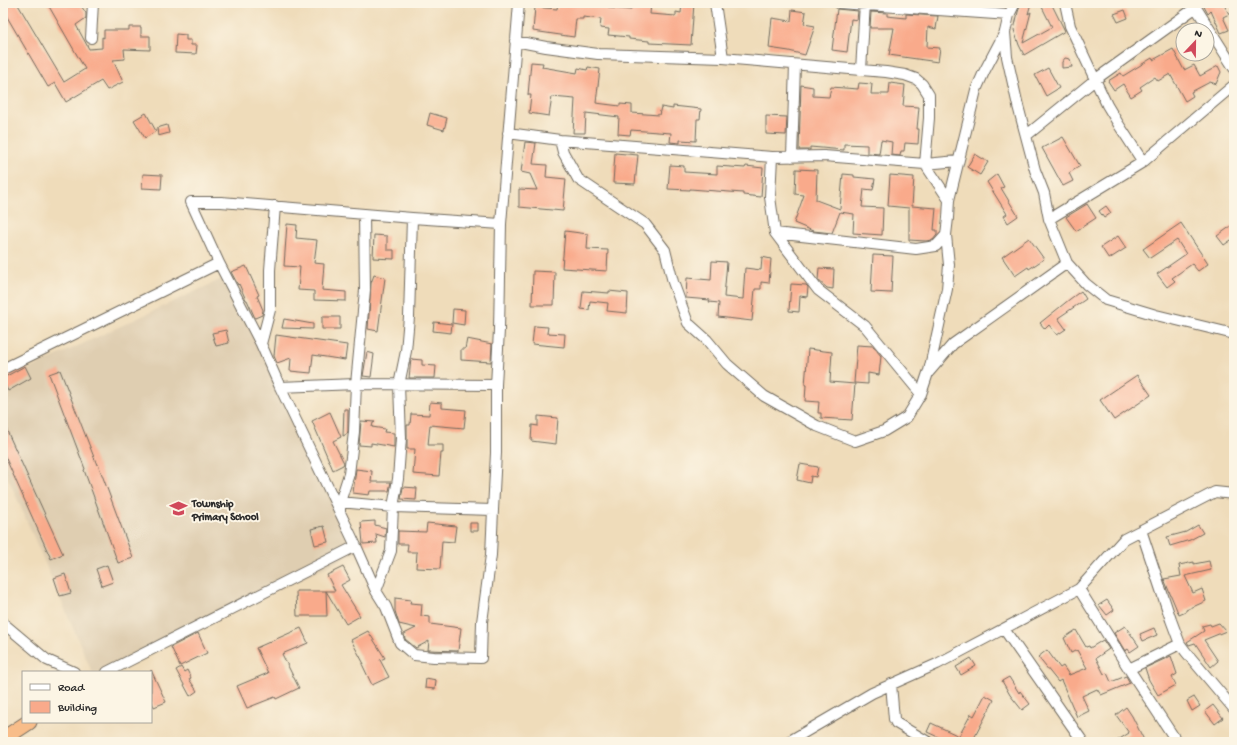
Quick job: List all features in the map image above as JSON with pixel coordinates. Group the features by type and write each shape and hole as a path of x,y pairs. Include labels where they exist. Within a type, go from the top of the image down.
{"highway":[{"path":"3,739 27,723"}],"street":[{"path":"91,38 93,3"},
{"path":"501,224 222,202 191,202 219,263 261,344 376,591 386,607 400,643 414,655 481,658 482,622 491,555 496,452 496,385 499,330 501,224 519,3"},
{"path":"715,3 723,58"},
{"path":"839,3 1009,15"},
{"path":"560,140 563,152 578,179 645,224 665,250 673,282 688,323 707,340 727,364 764,396 817,426 855,441 884,431 907,417 921,394 928,373 947,289 949,266 946,235 949,200 958,161 976,90 1005,32 1009,15 1015,3"},
{"path":"1065,3 1070,26 1107,105 1118,125 1143,162"},
{"path":"861,70 865,4"},
{"path":"1027,136 1096,79 1194,5 1234,68"},
{"path":"1005,32 1007,57 1035,170 1044,193 1049,219 1067,263 1086,284 1106,300 1156,315 1234,334"},
{"path":"515,41 598,54 723,58 795,65 827,66 886,72 905,75 916,79 922,84 929,95 925,164 949,200"},
{"path":"792,157 795,65"},
{"path":"1049,219 1143,162 1234,85"},
{"path":"508,133 560,140 772,156 824,156 925,164 958,161"},
{"path":"772,156 770,197 775,233 818,290 865,326 921,394"},
{"path":"261,344 270,310 270,270 275,206"},
{"path":"340,513 340,502 349,474 354,432 356,384 365,290 364,214"},
{"path":"376,591 391,552 393,507 398,480 401,438 398,385 406,351 409,317 412,218"},
{"path":"775,233 916,249 936,246 946,235"},
{"path":"3,369 219,263"},
{"path":"928,373 953,344 1067,263"},
{"path":"280,387 356,384 496,385"},
{"path":"788,742 872,693 937,664 1079,588 1124,539 1215,492 1234,494"},
{"path":"340,502 393,507 493,510"},
{"path":"1142,530 1180,644 1234,709"},
{"path":"109,671 356,546"},
{"path":"1079,588 1177,742"},
{"path":"3,623 47,660 72,671"},
{"path":"1004,629 1082,742"},
{"path":"1129,668 1180,644"},
{"path":"892,684 894,719 899,726 928,742"}],"shaded area":[{"name":"Township Primary School","path":"226,277 357,552 110,671 92,671 3,466 3,381"}],"building":[{"path":"3,3 17,3 64,82 85,69 47,3 79,3 86,13 86,18 76,25 89,49 102,48 102,37 104,38 104,30 129,30 129,27 141,27 141,36 150,36 150,50 124,49 125,59 113,60 123,82 107,90 101,81 66,102 55,83 48,87 3,10"},
{"path":"558,3 609,3 609,8 631,10 632,3 651,3 650,14 676,16 676,12 681,13 682,3 694,3 691,45 649,43 649,41 629,39 629,37 608,35 609,29 600,28 601,19 583,17 583,19 576,19 574,37 533,31 535,7 557,9"},
{"path":"991,3 1008,3 1005,8 991,7"},
{"path":"1021,3 1031,3 1028,14 1031,12 1023,43 1052,27 1042,7 1049,3 1051,3 1065,31 1024,55 1014,30"},
{"path":"1202,3 1223,3 1229,14 1223,17 1229,30 1221,33 1211,11 1208,14"},
{"path":"837,9 858,11 857,20 851,19 847,52 832,50"},
{"path":"792,10 806,12 804,24 815,26 805,55 769,48 772,18 791,21"},
{"path":"1125,10 1128,18 1118,22 1114,14"},
{"path":"871,12 887,13 887,16 906,18 906,14 938,16 936,29 928,27 927,47 940,48 938,62 889,55 894,28 870,28"},
{"path":"176,34 186,35 186,40 191,40 191,45 197,45 196,54 175,53"},
{"path":"1173,49 1175,53 1175,62 1180,62 1184,70 1194,65 1200,76 1218,66 1221,72 1216,84 1210,82 1191,92 1193,96 1185,101 1170,74 1158,81 1155,77 1140,87 1142,90 1131,97 1123,84 1114,90 1108,81 1121,73 1123,76 1152,58 1153,60"},
{"path":"1065,58 1070,59 1072,67 1062,68 1062,62"},
{"path":"531,62 543,63 542,67 577,73 578,68 587,70 588,67 600,69 596,103 620,106 620,104 632,105 632,113 659,115 661,107 673,109 673,106 701,109 700,119 697,119 696,141 680,140 680,143 670,142 671,133 631,130 630,135 618,134 619,117 586,113 585,133 573,133 575,99 552,97 549,116 529,113 531,95 528,95"},
{"path":"1048,68 1059,88 1046,96 1035,75"},
{"path":"859,83 872,84 871,94 889,94 890,83 905,85 903,106 919,107 917,129 919,129 918,144 905,143 904,151 901,151 900,156 891,155 892,142 881,140 879,154 867,153 867,145 844,144 844,150 810,147 810,150 799,150 801,85 813,87 813,96 829,97 831,87 858,89"},
{"path":"146,113 156,131 145,138 134,120"},
{"path":"430,113 447,118 444,130 427,125"},
{"path":"766,116 787,117 786,135 766,134"},
{"path":"167,125 169,133 158,136 157,128"},
{"path":"1063,137 1080,166 1069,173 1073,181 1063,186 1042,148"},
{"path":"525,142 536,143 533,164 547,165 546,177 566,179 563,211 519,207 519,189 537,190 530,174 521,172"},
{"path":"615,153 638,155 635,184 613,183"},
{"path":"975,154 988,162 980,175 967,167"},
{"path":"670,165 684,166 684,172 717,174 717,166 745,168 746,166 763,168 761,197 743,195 743,193 668,189"},
{"path":"796,169 817,170 816,200 840,209 843,174 854,175 854,177 875,179 873,190 864,189 862,207 883,208 882,235 853,233 854,214 840,212 832,233 813,231 794,223 804,195 795,194"},
{"path":"143,174 162,175 161,189 142,188"},
{"path":"997,174 1004,187 1001,188 1018,216 1008,223 1004,216 1007,214 987,182"},
{"path":"890,175 914,177 912,206 936,208 934,230 937,230 937,235 933,240 909,240 909,208 888,206"},
{"path":"1087,204 1096,218 1076,231 1066,217"},
{"path":"1106,206 1111,213 1104,218 1099,211"},
{"path":"1181,223 1208,264 1198,271 1192,264 1172,278 1175,281 1167,287 1157,274 1186,254 1177,240 1150,258 1143,249"},
{"path":"287,224 297,225 296,238 317,240 314,263 324,264 322,290 346,292 346,301 314,300 314,291 298,290 300,267 284,266"},
{"path":"1234,224 1234,238 1224,245 1217,236"},
{"path":"565,231 588,234 587,249 608,250 607,271 562,268"},
{"path":"374,235 387,236 387,250 394,250 394,259 373,258"},
{"path":"1118,236 1126,248 1109,259 1101,247"},
{"path":"1029,238 1044,259 1015,276 1002,257"},
{"path":"873,255 893,256 891,293 871,292"},
{"path":"762,257 771,259 769,283 761,282 761,289 755,289 752,321 718,317 719,303 709,302 710,300 686,298 687,278 711,280 712,261 727,262 724,297 743,299 745,268 761,270"},
{"path":"246,266 259,295 257,296 263,310 262,315 255,318 239,284 238,285 231,272"},
{"path":"819,268 834,269 833,289 827,288 818,280"},
{"path":"533,271 555,272 554,305 532,305"},
{"path":"374,275 385,278 378,331 368,329 371,283"},
{"path":"791,284 806,285 808,287 807,297 800,296 799,312 789,311"},
{"path":"583,291 628,293 627,313 607,311 608,303 590,301 589,310 581,309"},
{"path":"1081,291 1086,299 1058,318 1066,329 1057,335 1049,325 1045,329 1040,323"},
{"path":"453,309 465,310 464,325 452,323"},
{"path":"322,317 340,317 340,329 322,329"},
{"path":"284,319 313,324 313,329 282,328"},
{"path":"434,322 452,324 451,333 433,331"},
{"path":"534,326 548,327 547,333 565,334 564,347 532,344"},
{"path":"226,330 229,343 216,346 212,333"},
{"path":"276,335 347,345 345,360 313,355 311,373 290,371 291,358 277,363 274,356"},
{"path":"467,339 492,344 491,362 461,360 461,349 465,349"},
{"path":"857,345 873,346 881,356 879,375 868,373 868,384 854,383"},
{"path":"808,349 832,352 830,382 855,384 852,420 821,418 821,413 818,413 819,402 805,401"},
{"path":"367,352 374,354 371,377 363,376"},
{"path":"411,359 422,360 422,365 436,366 435,378 409,378"},
{"path":"25,366 31,378 8,391 3,378"},
{"path":"60,370 97,465 98,464 133,558 118,563 84,470 85,469 49,374"},
{"path":"1137,375 1151,395 1114,420 1100,400"},
{"path":"430,402 442,403 442,408 466,410 464,428 430,425 428,445 443,445 439,476 413,474 415,449 407,449 407,425 410,425 411,414 429,415"},
{"path":"344,409 348,409 348,431 347,434 343,436"},
{"path":"330,412 341,437 333,441 344,463 333,470 312,421"},
{"path":"538,416 558,418 556,444 531,441 532,425 538,426"},
{"path":"361,421 375,422 373,423 372,427 385,429 384,432 394,433 394,447 371,443 371,446 359,445"},
{"path":"3,422 63,554 51,559 3,452"},
{"path":"800,464 818,467 816,477 811,476 810,483 797,480"},
{"path":"356,469 372,471 371,482 391,482 389,491 370,491 369,495 353,493"},
{"path":"403,487 417,488 416,500 401,499"},
{"path":"375,521 375,525 386,528 385,537 376,534 377,543 363,544 361,522"},
{"path":"427,523 456,526 454,542 442,541 440,569 416,568 417,552 407,552 408,544 398,544 398,531 426,532"},
{"path":"470,523 478,523 478,531 470,531"},
{"path":"1198,525 1203,533 1190,540 1170,546 1167,537 1186,532"},
{"path":"324,526 328,542 315,545 311,529"},
{"path":"1209,561 1211,570 1185,576 1193,593 1202,589 1206,601 1186,610 1186,612 1179,615 1164,579 1181,576 1179,565"},
{"path":"107,565 113,582 102,586 96,569"},
{"path":"343,567 350,580 341,585 360,616 346,624 326,591 335,591 327,575"},
{"path":"65,574 71,593 60,596 54,578"},
{"path":"296,591 326,591 327,616 297,616"},
{"path":"395,598 411,600 410,603 422,604 421,616 430,617 430,624 461,628 458,651 428,650 429,641 416,648 405,639 404,634 416,628 399,624 395,611"},
{"path":"1107,600 1114,610 1107,615 1099,605"},
{"path":"1219,623 1226,631 1204,640 1218,661 1211,667 1195,643 1189,645 1187,642 1204,631 1202,626 1210,624 1211,626"},
{"path":"1125,626 1139,646 1130,652 1128,649 1125,651 1114,633"},
{"path":"301,628 308,643 282,654 299,688 276,699 275,697 247,708 237,686 268,673 256,648"},
{"path":"1154,628 1157,635 1143,641 1140,634"},
{"path":"1076,630 1086,647 1089,646 1090,648 1103,640 1109,649 1096,658 1104,674 1107,673 1111,682 1126,676 1130,683 1101,695 1097,689 1082,696 1089,711 1077,717 1061,680 1058,682 1038,657 1047,650 1060,668 1063,666 1069,675 1087,668 1077,650 1071,653 1064,638"},
{"path":"368,631 385,658 380,660 389,677 372,685 362,664 364,664 351,640"},
{"path":"198,633 207,653 180,666 171,647"},
{"path":"1171,656 1177,674 1172,677 1176,685 1158,695 1149,680 1145,668"},
{"path":"971,658 976,666 961,675 956,667"},
{"path":"181,667 184,672 187,670 191,678 189,679 197,691 190,696 176,670"},
{"path":"152,672 166,702 154,707 152,702"},
{"path":"1009,677 1019,693 1020,691 1030,704 1022,710 1010,695 1002,681"},
{"path":"426,678 436,680 435,689 425,688"},
{"path":"985,695 994,700 972,742 949,742 927,732 931,723 959,736 971,714 974,716"},
{"path":"1194,697 1200,706 1192,711 1187,701"},
{"path":"1213,705 1223,718 1215,724 1205,711"},
{"path":"1126,707 1145,742 1115,742 1129,733 1116,715"}],"place":[{"name":"Township Primary School","path":"179,509"}]}
